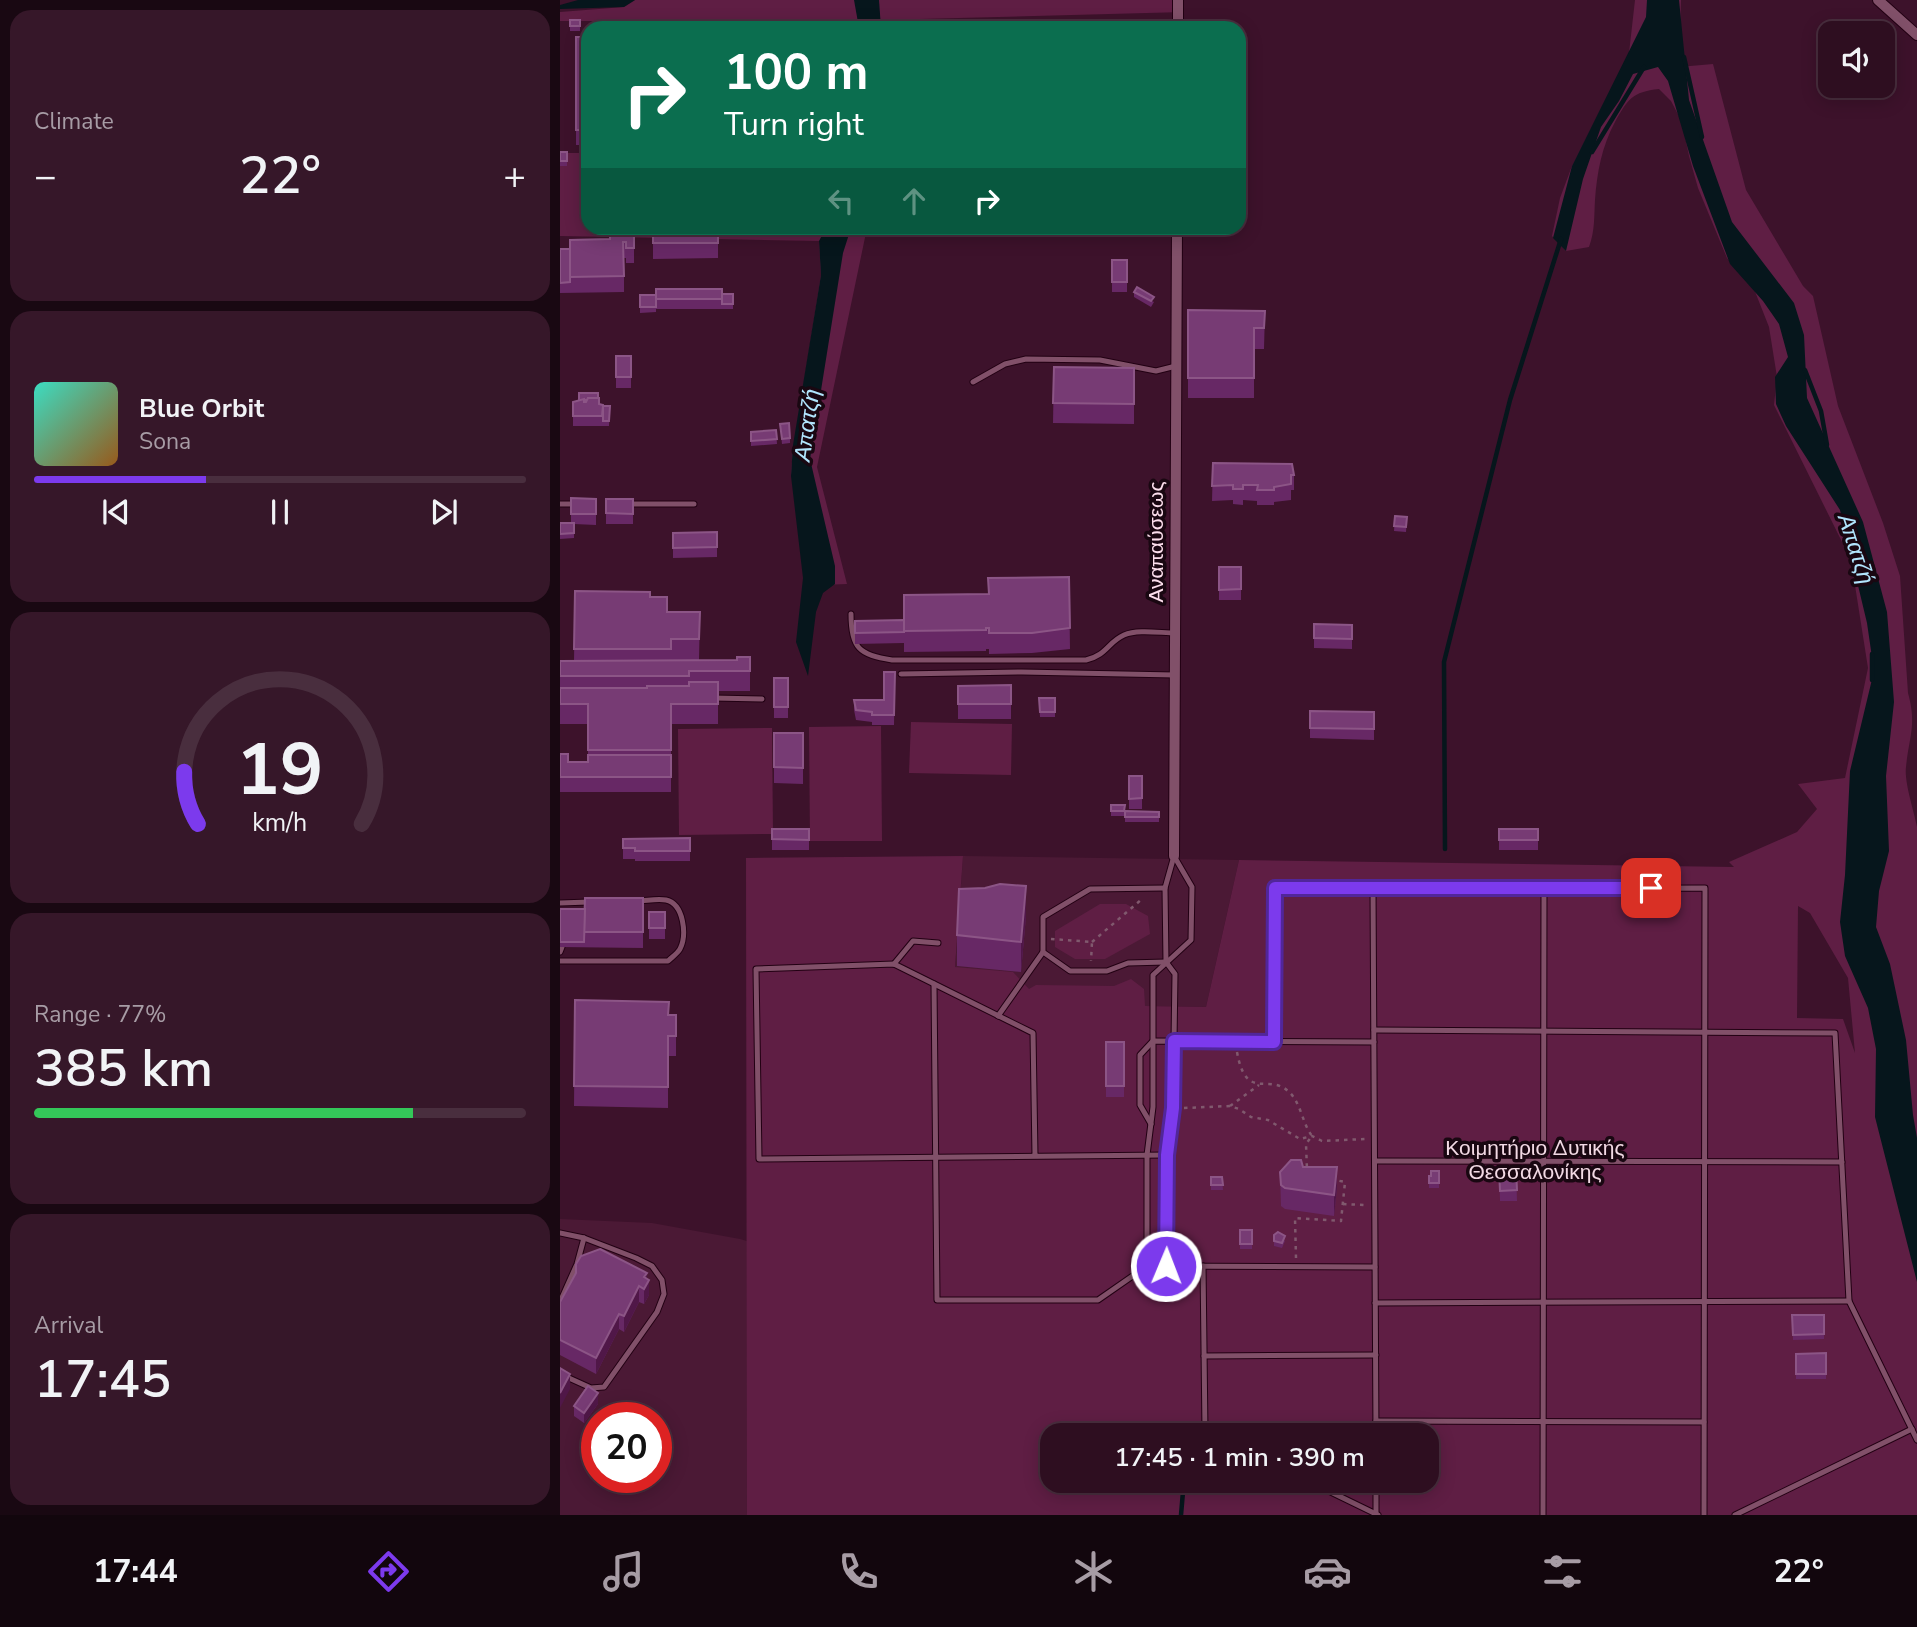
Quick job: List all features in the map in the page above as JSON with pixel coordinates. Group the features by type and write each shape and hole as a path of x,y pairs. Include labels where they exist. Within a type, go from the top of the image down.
{"street":[{"path":"1178,0 1178,21"},
{"path":"1878,0 1917,35"},
{"name":"Αναπαύσεως","path":"1174,856 1177,235"}],"lane":[{"path":"973,382 1005,365 1026,359 1100,360 1156,371 1176,366"},
{"path":"560,504 587,504"},
{"path":"613,504 694,504"},
{"path":"851,614 855,647 865,653 892,660 1086,660 1105,652 1121,636 1131,633 1176,633"},
{"path":"901,674 1022,672 1175,675"},
{"path":"709,698 762,699"},
{"path":"1166,1266 1167,1155 1173,1108 1175,974 1166,962 1165,888 1174,856"},
{"path":"1147,1266 1147,1155 1151,1124 1153,975 1191,940 1192,887 1174,856"},
{"path":"998,1016 1043,952 1044,917 1090,889 1165,888"},
{"path":"1274,1042 1275,888 1704,888 1704,1515"},
{"path":"1373,888 1376,1421 1704,1422"},
{"path":"1543,1515 1544,888"},
{"path":"560,961 668,961 679,952 683,932 677,908 667,900 627,901"},
{"path":"560,903 600,902"},
{"path":"894,964 913,941 938,943"},
{"path":"1043,952 1070,971 1107,971 1128,963 1166,962"},
{"path":"1035,1156 1033,1033 894,964 756,969 759,1159 1167,1155"},
{"path":"934,984 937,1300 1098,1300 1147,1266 1375,1267"},
{"path":"1374,1030 1835,1033 1849,1301 1917,1440"},
{"path":"1151,1124 1140,1105 1140,1055 1153,1041 1374,1042"},
{"path":"1375,1161 1842,1162"},
{"path":"560,1233 584,1238 652,1266 662,1280 664,1294 657,1312 604,1387 591,1388 560,1374"},
{"path":"560,1302 577,1264 584,1238"},
{"path":"1203,1266 1205,1423"},
{"path":"1375,1303 1849,1301"},
{"path":"1204,1356 1376,1355"},
{"path":"1735,1515 1912,1429"},
{"path":"1333,1493 1377,1515 1376,1493"}],"path":[{"path":"1090,971 1093,942 1154,888"},
{"path":"1043,939 1093,942"},
{"path":"1235,1042 1243,1075 1259,1085 1287,1089 1294,1097 1312,1136 1322,1141 1375,1136"},
{"path":"1230,1106 1259,1085"},
{"path":"1173,1108 1230,1106 1251,1117 1268,1119 1300,1139 1312,1136"},
{"path":"1307,1176 1306,1144 1312,1136"},
{"path":"1296,1267 1295,1218 1341,1221 1345,1181 1332,1180"},
{"path":"1343,1204 1375,1206"}],"shaded area":[{"path":"963,856 1239,860 1206,1007 1042,1005 955,967"},
{"path":"560,1219 652,1223 740,1239 871,1278 1040,1425 1040,1493 1161,1493 1345,1515 560,1515"}],"green space":[{"path":"635,0 1184,0 1184,12 881,21 560,21 560,12 624,7"},
{"name":"Κοιμητήριο Δυτικής Θεσσαλονίκης","path":"1635,0 1681,0 1679,67 1713,64 1746,190 1803,286 1813,296 1838,406 1883,523 1900,576 1908,693 1912,714 1906,773 1917,827 1917,1515 747,1515 746,858 963,856 955,967 1013,972 1029,989 1036,985 1114,986 1131,979 1144,989 1145,1006 1206,1007 1239,860 1734,867 1729,862 1797,832 1817,809 1798,784 1845,778 1868,668 1851,560 1774,405 1777,377 1769,327 1754,289 1727,258 1698,188 1682,122 1671,101 1659,89 1637,95 1624,108 1610,131 1603,150 1589,247 1566,251 1552,236 1560,198 1572,166 1629,53","holes":["1798,906 1810,913 1848,978 1855,1053 1843,1019 1797,1018"]},
{"path":"560,153 581,153 581,235 866,235 817,467 847,584 822,585 791,473 821,275 819,241 560,236"},
{"path":"911,722 1012,724 1011,775 909,773"},
{"path":"881,726 882,841 810,841 809,727"},
{"path":"772,728 773,834 679,835 678,729"},
{"path":"1100,904 1126,904 1148,916 1150,934 1105,959 1075,959 1055,947 1055,931"}],"water":[{"path":"578,0 635,0 624,7 560,9 560,5"},
{"path":"854,0 879,0 880,21 858,21"},
{"path":"1647,0 1679,0 1689,100 1732,222 1794,303 1804,335 1807,398 1863,522 1887,612 1894,702 1886,776 1889,851 1879,891 1876,927 1890,964 1906,1040 1917,1138 1917,1282 1875,1117 1876,1049 1868,1008 1845,956 1840,922 1850,771 1874,671 1867,623 1840,510 1786,426 1776,404 1775,377 1788,357 1779,324 1763,301 1730,264 1693,166 1668,81 1658,67 1633,74 1601,127 1583,179 1566,251 1553,238 1572,166 1646,17"},
{"path":"822,235 849,235 843,253 810,459 835,566 835,584 823,593 816,612 808,676 796,642 803,578 791,476 793,445 821,275 819,241"}],"building":[{"path":"570,20 580,20 580,26 570,26"},
{"path":"576,37 581,37 581,130 576,130"},
{"path":"560,152 567,152 567,161 560,161"},
{"path":"610,235 634,235 634,248 626,248 626,242 623,242 624,276 570,277 570,240 610,239"},
{"path":"653,235 718,235 718,243 653,243"},
{"path":"560,249 570,249 570,282 560,283"},
{"path":"1112,260 1127,260 1127,282 1112,282"},
{"path":"1137,287 1154,297 1151,301 1134,292"},
{"path":"656,289 722,289 722,299 656,299"},
{"path":"722,294 733,294 733,304 722,304"},
{"path":"640,295 656,295 656,307 640,307"},
{"path":"1188,310 1265,311 1264,328 1254,328 1254,378 1188,378"},
{"path":"616,356 631,356 631,377 616,377"},
{"path":"1054,367 1134,368 1134,404 1053,403"},
{"path":"579,393 598,393 598,398 579,400"},
{"path":"588,398 599,398 599,404 603,405 602,416 573,416 573,402 584,399 586,402"},
{"path":"603,406 610,406 609,421 603,421"},
{"path":"789,423 790,438 782,439 780,424"},
{"path":"776,430 777,439 751,441 751,432"},
{"path":"1213,463 1292,464 1294,475 1291,475 1291,484 1274,487 1274,490 1257,490 1258,485 1243,485 1243,489 1233,489 1233,485 1212,486"},
{"path":"571,498 596,499 596,514 571,514"},
{"path":"606,499 633,499 633,514 606,513"},
{"path":"1395,516 1407,517 1406,527 1394,526"},
{"path":"560,523 574,523 574,533 560,534"},
{"path":"717,532 717,547 673,548 673,533"},
{"path":"1219,567 1241,567 1241,589 1219,590"},
{"path":"1069,577 1070,628 1032,633 989,633 989,628 904,631 904,595 989,594 988,578"},
{"path":"575,591 650,592 650,597 667,597 667,612 700,612 699,639 671,639 671,649 574,649"},
{"path":"904,620 904,632 855,633 855,621"},
{"path":"1314,624 1352,625 1352,639 1314,638"},
{"path":"737,657 750,657 750,671 689,671 689,676 560,676 560,661 737,660"},
{"path":"884,672 895,672 894,715 872,715 872,712 856,710 854,700 884,700"},
{"path":"774,678 788,678 788,707 774,707"},
{"path":"689,682 718,682 718,704 671,704 671,750 588,750 588,704 560,704 560,688 647,688 689,686"},
{"path":"1011,685 1011,704 958,704 958,686"},
{"path":"1039,698 1055,698 1055,712 1040,712"},
{"path":"1310,711 1374,712 1374,729 1310,728"},
{"path":"774,733 803,733 803,768 774,767"},
{"path":"560,754 568,754 568,762 588,762 588,755 671,755 671,777 560,777"},
{"path":"1129,776 1142,776 1142,798 1129,799"},
{"path":"1111,805 1125,805 1124,811 1111,811"},
{"path":"1125,811 1159,812 1159,817 1125,817"},
{"path":"772,829 809,829 809,840 772,839"},
{"path":"1499,829 1538,829 1538,840 1499,840"},
{"path":"690,838 690,851 635,851 635,848 623,848 623,839"},
{"path":"1000,884 1026,886 1021,942 957,935 959,889 985,888"},
{"path":"585,898 643,898 643,932 584,932"},
{"path":"560,909 585,909 584,942 560,942"},
{"path":"649,912 665,912 665,928 649,928"},
{"path":"575,1000 669,1002 668,1015 676,1015 676,1036 668,1036 668,1087 574,1086"},
{"path":"1106,1042 1124,1042 1124,1086 1106,1086"},
{"path":"1291,1160 1301,1160 1303,1167 1337,1167 1334,1195 1285,1188 1281,1185 1280,1172"},
{"path":"1499,1169 1516,1169 1517,1190 1500,1191"},
{"path":"1431,1171 1439,1171 1439,1183 1429,1183"},
{"path":"1211,1177 1222,1177 1223,1185 1211,1185"},
{"path":"1240,1230 1252,1230 1252,1244 1240,1244"},
{"path":"1278,1232 1285,1236 1282,1243 1274,1241 1274,1235"},
{"path":"600,1249 647,1273 644,1277 649,1280 644,1289 639,1286 624,1316 619,1314 596,1358 560,1340 560,1302 576,1273 576,1264 581,1256"},
{"path":"1792,1315 1824,1315 1824,1334 1793,1335"},
{"path":"1826,1353 1826,1374 1796,1374 1796,1354"},
{"path":"560,1368 570,1374 560,1393"},
{"path":"588,1386 598,1393 592,1402 581,1402 581,1411 574,1406"}],"waterway":[{"name":"Απατζή","path":"1684,57 1702,137"},
{"name":"Απατζή","path":"1592,152 1644,67"},
{"name":"Απατζή","path":"1445,849 1444,662 1510,400 1561,239"},
{"name":"Απατζή","path":"1805,370 1821,411 1827,445"},
{"name":"Απατζή","path":"1872,654 1872,680"},
{"name":"Απατζή","path":"1181,1515 1183,1493"}],"route":[{"path":"1166,1266 1167,1155 1173,1108 1174,1041 1274,1042 1275,888 1651,888"}]}
